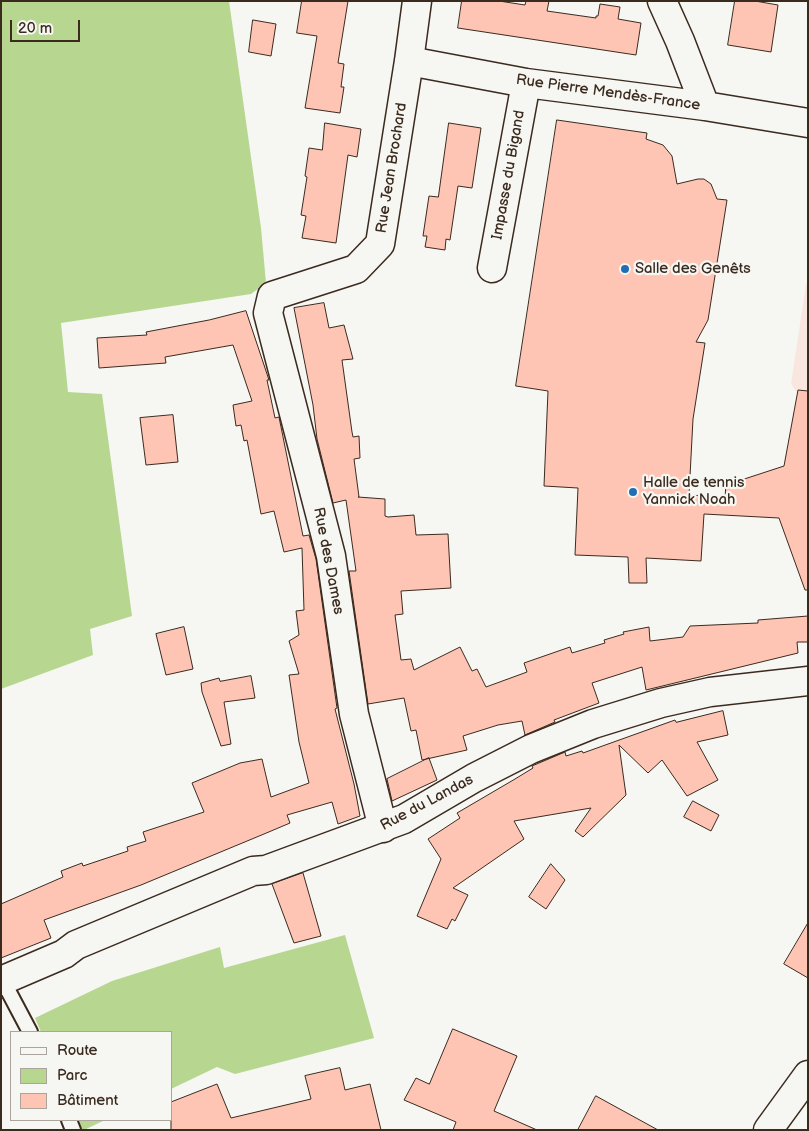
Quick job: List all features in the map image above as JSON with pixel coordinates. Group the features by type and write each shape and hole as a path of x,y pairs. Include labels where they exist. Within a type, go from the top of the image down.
{"street":[{"name":"Rue Jean Brochard","path":"272,296 356,270 380,244 409,61 416,1"},
{"path":"662,1 680,40 706,106"},
{"name":"Rue Pierre Mendès-France","path":"409,61 526,83 706,106 808,123"},
{"name":"Impasse du Bigand","path":"492,268 526,83"},
{"name":"Rue des Dames","path":"272,296 268,313 330,556 354,714 383,828"},
{"name":"Rue du Landas","path":"2,981 64,954 76,945 254,871 266,870 404,819 474,778 531,749 593,724 661,702 710,692 808,681"},
{"path":"768,1130 808,1075"}],"lane":[{"path":"2,981 29,1031"}],"shaded area":[{"path":"806,284 808,284 808,395 797,393 791,384"}],"green space":[{"path":"1,1 229,1 261,228 266,283 251,294 61,323 68,392 102,394 132,616 90,629 93,655 1,689"},
{"path":"345,935 374,1038 235,1074 217,1067 172,1089 172,1031 41,1031 35,1018 112,981 220,947 224,968"},
{"path":"77,1121 103,1121 84,1130 81,1130"}],"building":[{"path":"302,1 348,1 338,63 344,64 341,87 344,87 340,113 305,108 317,36 297,33"},
{"path":"462,1 499,1 525,5 526,1 549,1 547,11 596,18 600,4 620,7 618,19 641,23 636,55 458,28"},
{"path":"735,1 755,1 778,5 771,52 728,45"},
{"path":"253,20 276,24 271,56 249,52"},
{"name":"Salle des Genêts","path":"557,120 647,133 646,139 663,145 672,156 677,184 704,179 711,184 717,199 727,200 708,320 696,342 705,343 693,419 689,495 725,497 726,485 784,466 798,390 808,391 808,590 805,590 779,518 704,514 701,561 646,558 647,583 629,583 628,557 575,555 578,488 544,486 548,391 516,386"},
{"path":"325,123 361,129 357,157 348,155 336,243 302,238 306,216 301,215 309,148 322,150"},
{"path":"449,123 481,128 472,188 458,186 450,240 446,239 445,250 425,247 427,236 423,236 429,196 438,197"},
{"path":"324,303 329,328 344,325 353,359 342,360 353,437 359,436 360,458 354,459 358,497 385,499 385,516 388,517 414,515 416,535 448,534 451,588 401,591 403,614 395,615 401,660 411,659 414,670 460,647 472,671 477,669 486,687 527,672 524,663 570,647 572,653 605,643 604,640 624,634 623,632 649,627 650,641 683,637 690,626 758,623 758,620 808,616 808,642 797,642 798,653 646,690 642,667 592,683 599,703 554,720 555,722 525,735 522,721 498,725 463,736 467,750 422,760 416,730 411,731 404,698 368,704 349,571 356,571 346,500 333,503 317,439 313,405 294,308"},
{"path":"246,311 269,380 267,380 275,418 279,417 303,536 309,535 316,559 337,708 335,709 360,816 338,824 332,802 287,815 290,823 141,885 44,920 51,938 1,958 1,904 63,877 61,871 82,863 83,866 128,851 127,847 146,841 143,832 204,812 192,783 240,763 262,759 271,797 309,783 299,742 289,675 299,674 289,641 299,635 296,611 304,610 302,548 284,552 274,511 261,514 247,440 244,441 241,425 236,426 233,405 252,401 233,345 165,357 166,363 99,368 97,338 147,335 146,332"},
{"path":"173,415 178,462 146,465 140,418"},
{"path":"184,627 193,669 166,675 156,634"},
{"path":"251,676 255,698 224,702 231,744 221,746 202,692 201,683 219,678 220,681"},
{"path":"723,711 728,735 697,742 718,780 687,796 662,760 648,773 619,745 626,795 583,837 575,831 591,808 514,821 524,839 453,888 468,895 455,921 452,919 447,929 417,916 441,859 428,839 460,818 457,813 533,768 532,766 565,752 566,756 582,751 583,753 675,720 676,722"},
{"path":"429,758 437,780 392,801 387,779"},
{"path":"693,801 719,815 711,831 684,817"},
{"path":"551,864 565,880 546,909 529,897"},
{"path":"303,873 321,936 294,943 272,884"},
{"path":"808,923 808,978 784,964"},
{"path":"453,1029 517,1056 494,1111 537,1130 453,1130 456,1122 404,1100 416,1078 429,1084"},
{"path":"340,1068 345,1090 370,1084 381,1130 171,1130 172,1102 217,1084 231,1118 311,1099 305,1076"},
{"path":"596,1096 658,1130 578,1130"}],"place":[{"name":"Salle des Genêts","path":"625,269"},
{"name":"Halle de tennis Yannick Noah","path":"633,492"}]}
